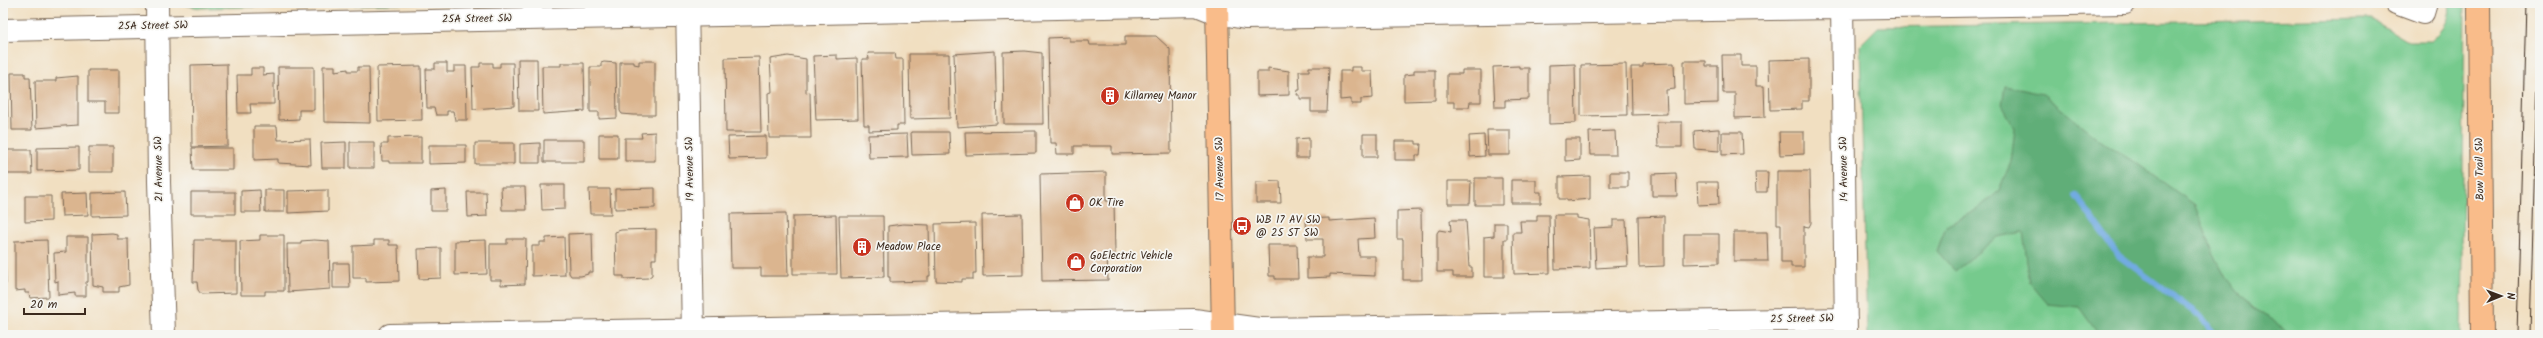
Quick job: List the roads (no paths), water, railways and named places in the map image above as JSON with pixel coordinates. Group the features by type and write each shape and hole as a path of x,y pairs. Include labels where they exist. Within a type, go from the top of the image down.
{"main road":[{"name":"Bow Trail SW","path":"2479,3 2482,335"},
{"name":"17 Avenue SW","path":"1217,8 1223,330"}],"street":[{"name":"21 Avenue SW","path":"157,3 159,182 164,335"},
{"name":"25A Street SW","path":"3,30 688,8 1197,5 1217,8 1249,18 1842,6 2125,3"},
{"path":"2396,3 2424,8"},
{"name":"14 Avenue SW","path":"1842,6 1846,327"},
{"name":"19 Avenue SW","path":"688,8 692,332"},
{"name":"25 Street SW","path":"390,335 692,332 1194,320 1223,330 1846,327"}],"waterway":[{"path":"2076,196 2119,256 2201,317 2214,335"}],"tram line":[{"path":"2517,335 2526,3"},
{"path":"2530,335 2539,3"}],"place":[{"name":"Killarney Manor","path":"1110,96"},
{"name":"OK Tire","path":"1075,203"},
{"name":"WB 17 AV SW @ 25 ST SW","path":"1242,226"},
{"name":"Meadow Place","path":"862,247"},
{"name":"GoElectric Vehicle Corporation","path":"1076,262"}]}
